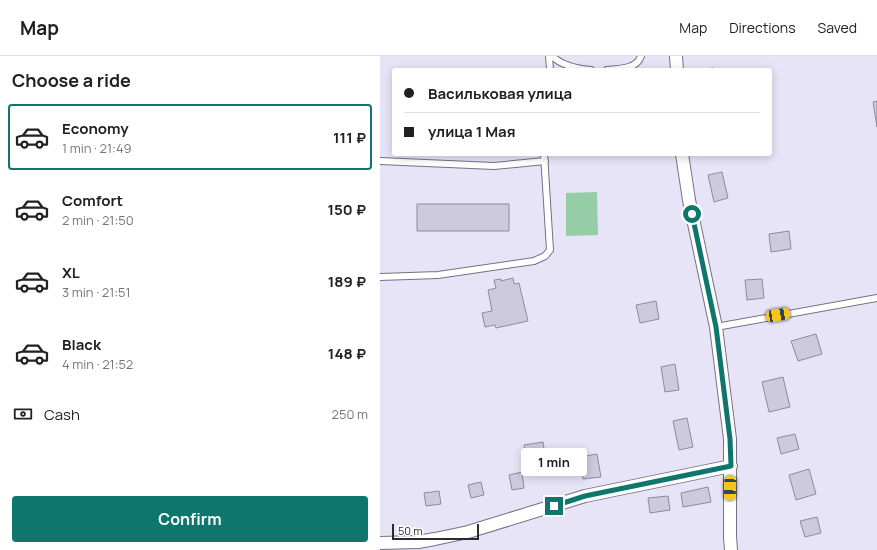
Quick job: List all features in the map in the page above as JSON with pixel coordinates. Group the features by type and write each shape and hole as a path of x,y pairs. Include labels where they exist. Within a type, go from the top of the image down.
{"street":[{"path":"676,56 677,68"},
{"path":"682,156 689,200 716,327 730,439 731,550"},
{"path":"380,543 418,542 468,532 585,496 731,466"}],"lane":[{"path":"548,56 550,68"},
{"path":"552,56 563,64 577,68"},
{"path":"623,68 631,67 640,61 642,56"},
{"path":"380,277 438,275 534,261 544,256 550,250 544,156"},
{"path":"380,161 494,166 545,161"},
{"path":"716,327 877,298"}],"green space":[{"path":"597,192 598,235 566,236 566,193"}],"building":[{"path":"877,101 877,127 873,102"},
{"path":"722,172 728,198 714,202 708,175"},
{"path":"417,204 509,204 509,231 417,231"},
{"path":"789,231 791,249 771,252 769,234"},
{"path":"513,278 514,284 519,283 528,321 496,328 495,325 485,327 482,313 492,311 488,290 496,288 494,280 501,279 501,281"},
{"path":"762,279 764,298 747,300 745,280"},
{"path":"656,301 659,319 640,323 636,305"},
{"path":"816,334 822,354 798,361 791,341"},
{"path":"675,364 679,390 665,392 661,367"},
{"path":"783,377 790,407 769,412 762,382"},
{"path":"687,418 693,447 679,450 673,421"},
{"path":"795,434 799,449 781,454 777,438"},
{"path":"543,442 547,467 528,470 524,445"},
{"path":"597,454 601,477 583,479 580,457"},
{"path":"809,469 816,494 796,500 789,475"},
{"path":"522,472 524,488 512,490 509,475"},
{"path":"481,482 484,495 471,498 468,485"},
{"path":"708,487 711,502 683,507 681,493"},
{"path":"439,491 441,504 426,506 424,493"},
{"path":"668,496 670,510 650,513 648,498"},
{"path":"817,517 821,533 805,537 800,521"}],"route":[{"path":"554,506 585,496 731,466 730,439 716,327 692,214"}]}
